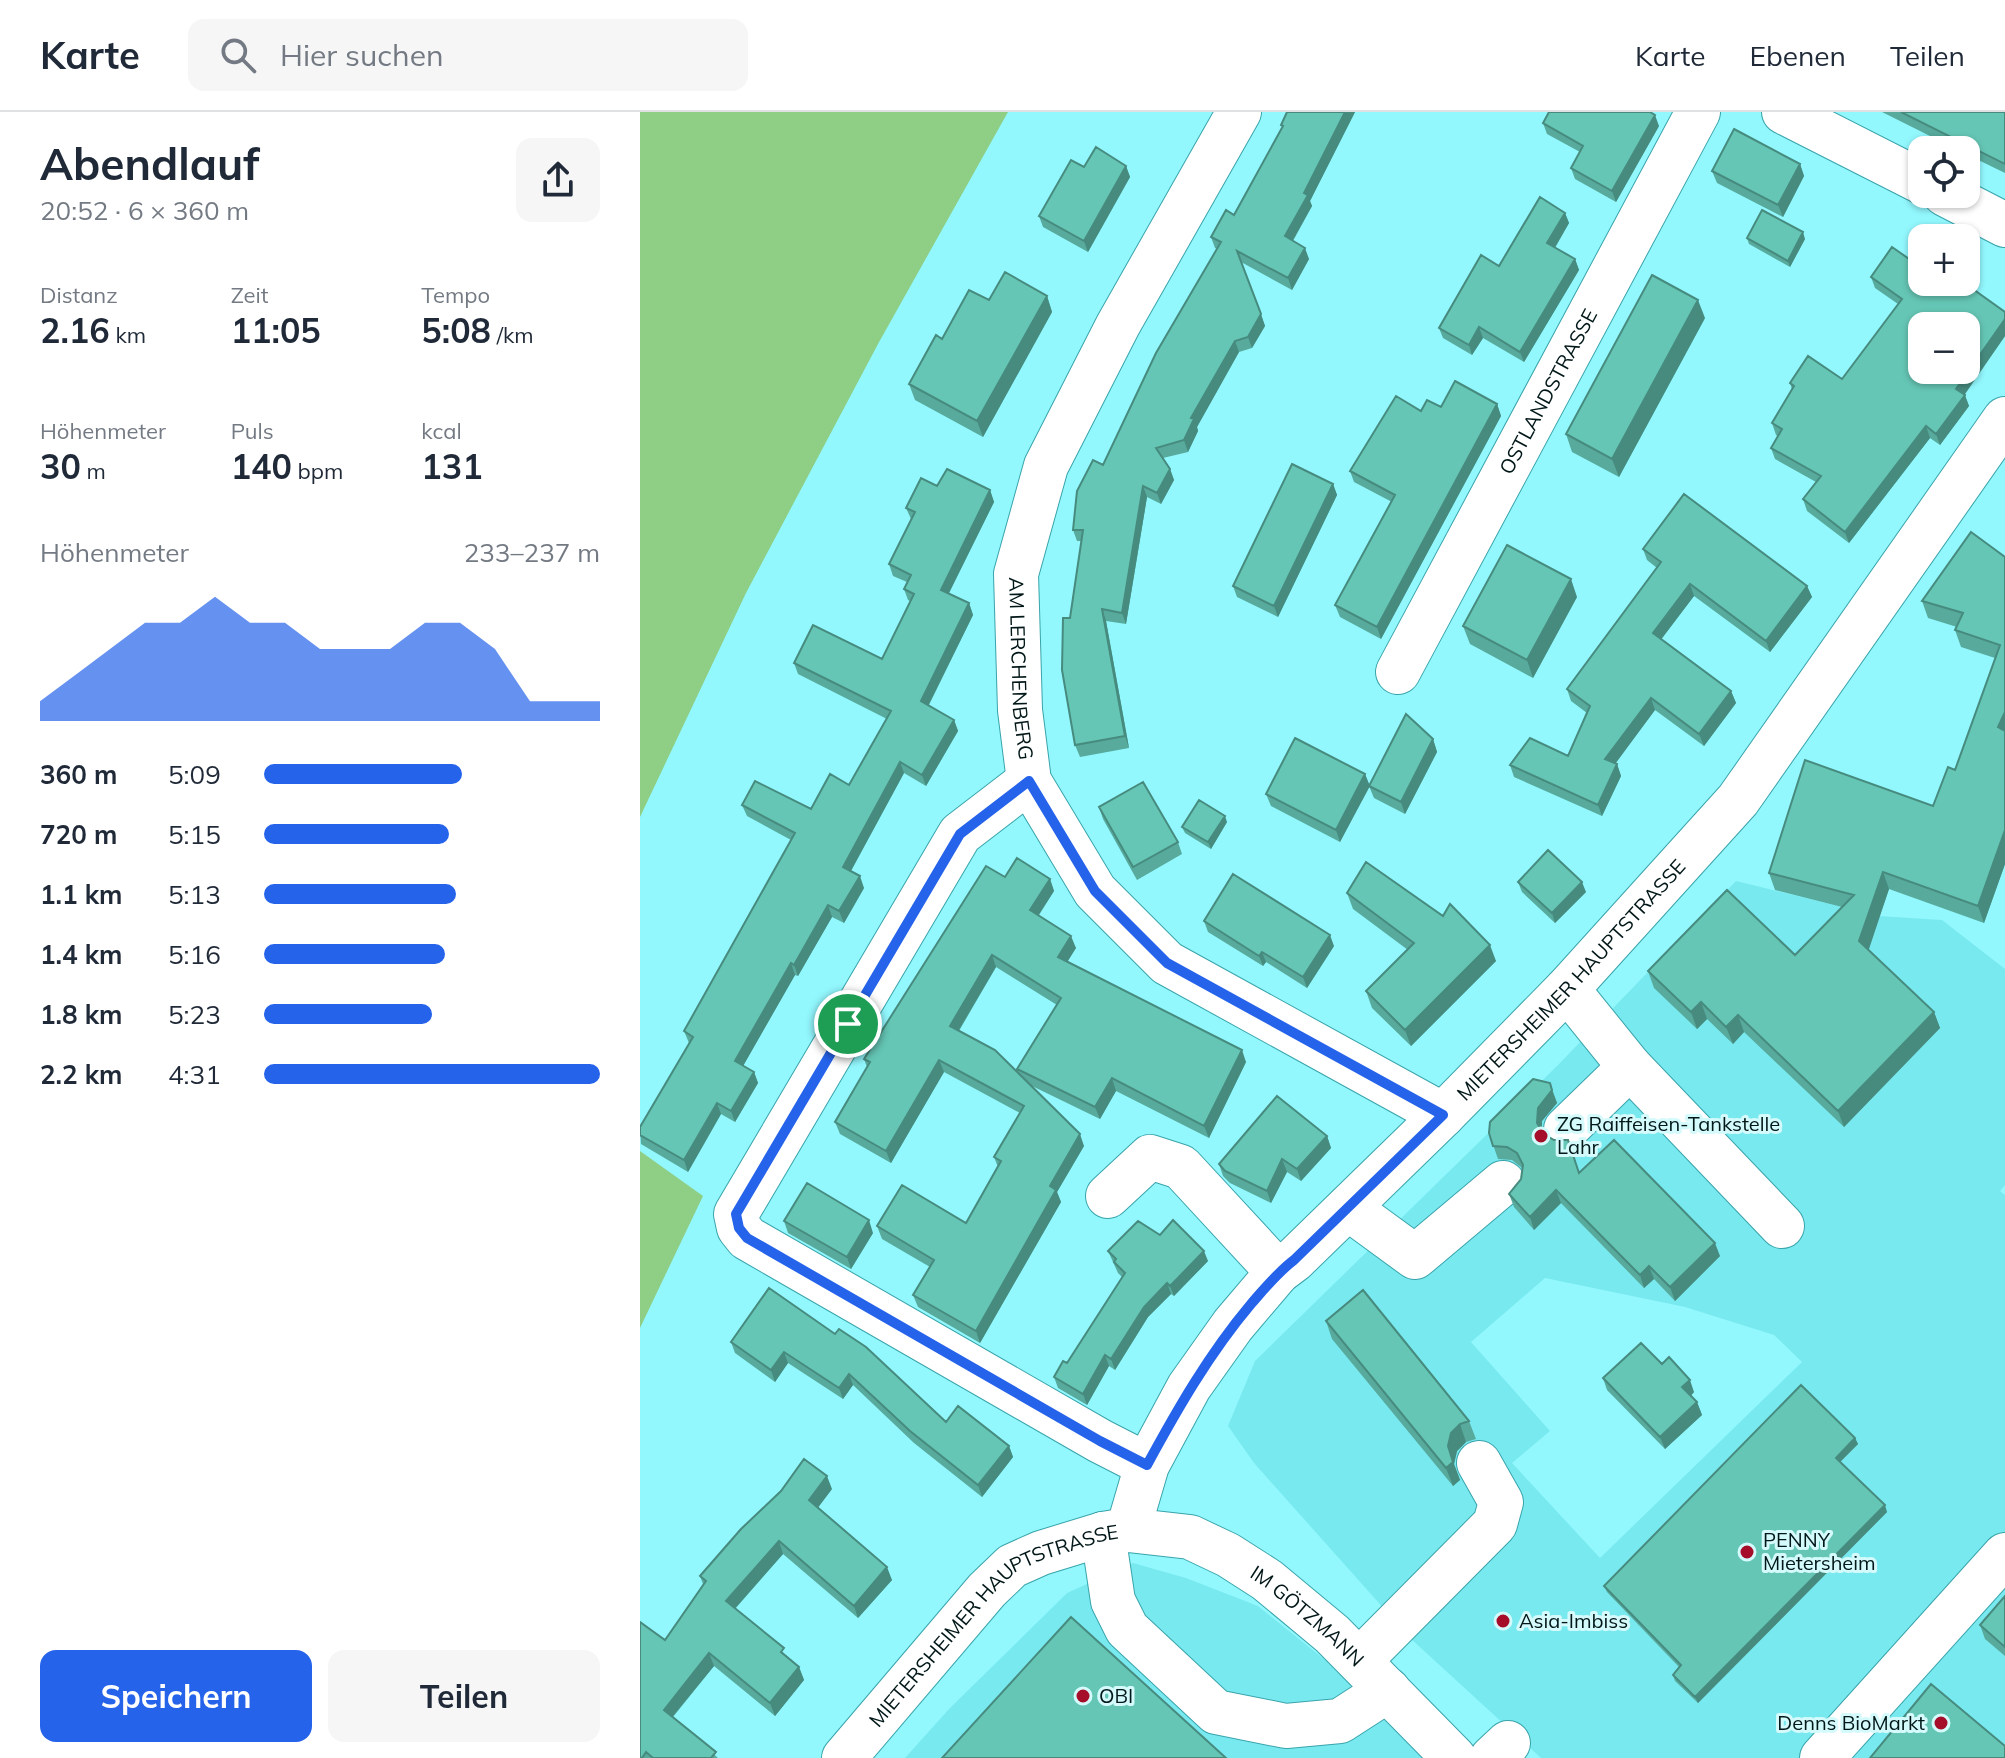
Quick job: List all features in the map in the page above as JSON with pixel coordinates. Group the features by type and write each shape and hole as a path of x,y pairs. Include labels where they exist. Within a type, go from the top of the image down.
{"street":[{"name":"AM LERCHENBERG","path":"1239,112 1118,325 1046,466 1016,574 1020,710 1029,781 1095,891 1167,963 1443,1115"},
{"name":"OSTLANDSTRASSE","path":"1398,672 1698,112"},
{"path":"1784,112 1908,175"},
{"path":"1972,208 2005,225"},
{"name":"MIETERSHEIMER HAUPTSTRASSE","path":"844,1758 987,1590 1012,1566 1041,1553 1116,1532 1147,1465 1189,1387 1233,1325 1278,1272 1443,1115 1567,989 1738,800 1992,460 2005,419"},
{"path":"1029,781 960,834 736,1214 739,1228 747,1238 1147,1465"},
{"path":"1567,989 1630,1067 1782,1226"},
{"path":"1574,1134 1630,1067"},
{"path":"1108,1196 1150,1157 1181,1167 1278,1272"},
{"path":"1348,1208 1415,1257 1497,1199"},
{"path":"1116,1532 1113,1601 1127,1629 1216,1712 1286,1726 1340,1721 1374,1675 1399,1619 1495,1524 1501,1502 1479,1463"},
{"name":"IM GÖTZMANN","path":"1116,1532 1190,1537 1228,1555 1267,1580 1374,1675 1454,1758"},
{"path":"1822,1758 2005,1555"}],"shaded area":[{"path":"1736,881 1879,916 1942,920 2005,969 2005,1185 2000,1191 2005,1195 2005,1758 1541,1758 1411,1639 1254,1463 1228,1426 1255,1361 1559,1064","holes":["1545,1278 1685,1307 1774,1335 1802,1362 1600,1558 1512,1463 1550,1431 1471,1342"]},
{"path":"1133,1563 1186,1578 1258,1606 1354,1683 1423,1758 905,1758 949,1709 1067,1593"}],"green space":[{"path":"640,112 1008,112 878,344 746,593 640,817"},
{"path":"640,1151 703,1196 640,1328"}],"building":[{"path":"1287,112 1345,112 1304,193 1308,195 1285,236 1305,248 1288,278 1237,251 1261,314 1248,337 1235,341 1191,418 1194,419 1184,440 1156,448 1170,469 1157,493 1143,486 1122,613 1102,609 1125,736 1075,745 1062,670 1063,618 1070,618 1083,530 1073,530 1077,491 1093,460 1103,465 1156,353 1221,242 1211,237 1226,210 1234,215 1283,126"},
{"path":"1549,112 1650,112 1655,115 1612,191 1571,168 1583,146 1543,123"},
{"path":"1901,112 2005,112 2005,164 1980,152 1980,136 1949,136"},
{"path":"1734,129 1800,164 1778,205 1712,171"},
{"path":"1096,147 1126,166 1084,241 1039,216 1071,160 1084,167"},
{"path":"1540,197 1565,213 1547,243 1575,259 1520,352 1479,327 1469,345 1439,328 1481,255 1499,266"},
{"path":"1762,210 1803,232 1788,261 1747,238"},
{"path":"1892,247 1908,258 1908,296 1980,294 2005,312 2005,319 1980,355 1980,312 1908,312 1908,384 1960,384 1956,389 1965,395 1936,434 1926,426 1845,532 1803,499 1821,476 1771,448 1782,429 1772,423 1794,386 1790,383 1808,356 1842,379 1902,299 1871,277"},
{"path":"1005,272 1047,296 977,421 909,384 936,335 942,339 969,290 989,300"},
{"path":"1652,275 1698,300 1612,459 1566,434"},
{"path":"1455,381 1497,404 1377,627 1335,605 1395,495 1350,471 1396,396 1421,411 1427,400 1441,407"},
{"path":"1292,464 1333,484 1274,606 1233,586"},
{"path":"947,469 990,490 941,590 969,603 921,701 954,720 922,775 900,762 843,867 860,876 839,911 828,905 735,1061 754,1072 731,1111 717,1103 684,1160 640,1135 640,1127 693,1037 684,1031 795,833 742,805 755,781 811,809 830,774 849,785 891,711 794,663 813,625 882,659 914,594 904,589 911,575 889,564 915,512 906,508 921,478 937,486"},
{"path":"1684,494 1807,586 1766,641 1690,584 1653,633 1731,691 1699,734 1651,698 1605,759 1617,764 1598,805 1510,765 1530,738 1568,756 1590,706 1567,689 1661,562 1643,549"},
{"path":"1971,532 2005,557 2005,712 1998,727 2005,731 2005,830 1978,906 1883,872 1859,941 1934,1012 1838,1111 1738,1015 1726,1027 1701,1002 1691,1012 1648,971 1727,890 1795,955 1854,895 1769,873 1805,760 1933,806 1948,767 1955,770 2000,645 1955,630 1963,613 1922,601"},
{"path":"1507,545 1571,579 1527,660 1463,626"},
{"path":"1406,714 1433,739 1401,802 1369,786"},
{"path":"1295,738 1365,774 1336,830 1266,794"},
{"path":"1143,782 1178,842 1133,867 1099,807"},
{"path":"1199,800 1225,816 1208,842 1182,827"},
{"path":"1548,850 1582,882 1552,913 1518,882"},
{"path":"1017,858 1050,879 1030,910 1071,936 1058,957 1242,1050 1204,1126 1112,1078 1095,1107 1017,1069 1061,998 992,955 950,1026 995,1050 1080,1134 1050,1186 1056,1190 976,1331 913,1295 934,1260 877,1226 902,1185 966,1223 1001,1161 994,1157 1024,1106 939,1060 886,1151 835,1122 870,1062 864,1059 986,866 1005,877"},
{"path":"1366,862 1443,916 1450,904 1490,945 1405,1030 1366,991 1414,943 1347,893"},
{"path":"1233,874 1330,935 1303,977 1262,952 1259,956 1204,921"},
{"path":"1533,1079 1550,1083 1552,1090 1538,1108 1537,1123 1544,1134 1554,1140 1568,1140 1579,1173 1614,1140 1715,1243 1670,1287 1649,1266 1640,1275 1556,1190 1530,1217 1509,1194 1521,1179 1523,1165 1517,1153 1507,1147 1493,1146 1490,1122"},
{"path":"1277,1096 1327,1136 1297,1169 1282,1159 1267,1191 1225,1171 1219,1164"},
{"path":"807,1183 869,1220 847,1257 784,1221"},
{"path":"1173,1220 1204,1251 1144,1307 1111,1359 1105,1355 1083,1394 1054,1377 1063,1361 1067,1363 1125,1273 1108,1251 1138,1221 1160,1235"},
{"path":"769,1288 835,1334 839,1329 866,1347 946,1422 958,1406 1009,1446 978,1485 910,1431 849,1374 839,1388 784,1352 771,1370 731,1342"},
{"path":"1363,1290 1469,1421 1460,1424 1451,1433 1448,1446 1453,1462 1446,1468 1326,1321"},
{"path":"1641,1343 1662,1364 1669,1357 1690,1380 1682,1387 1697,1402 1660,1437 1603,1378"},
{"name":"PENNY Mietersheim","path":"1801,1385 1855,1438 1836,1458 1885,1505 1695,1697 1673,1675 1681,1665 1604,1586"},
{"path":"804,1459 827,1476 809,1500 887,1567 854,1606 779,1541 726,1601 784,1648 781,1652 799,1667 770,1703 709,1653 664,1710 716,1752 711,1758 653,1758 646,1752 640,1758 640,1622 665,1640 706,1581 700,1576 741,1529 781,1491"},
{"path":"2005,1596 2005,1647 1980,1625"},
{"name":"OBI","path":"1071,1617 1226,1758 942,1758"},
{"name":"Denns BioMarkt","path":"1931,1684 2005,1746 2005,1758 1870,1758"}],"place":[{"name":"ZG Raiffeisen-Tankstelle Lahr","path":"1541,1136"},
{"name":"PENNY Mietersheim","path":"1747,1552"},
{"name":"Asia-Imbiss","path":"1503,1621"},
{"name":"OBI","path":"1083,1696"},
{"name":"Denns BioMarkt","path":"1941,1723"}],"route":[{"path":"1029,781 1095,891 1167,963 1443,1115 1278,1272 1233,1325 1189,1387 1147,1465 747,1238 739,1228 736,1214 848,1024 960,834 1029,781"}]}
